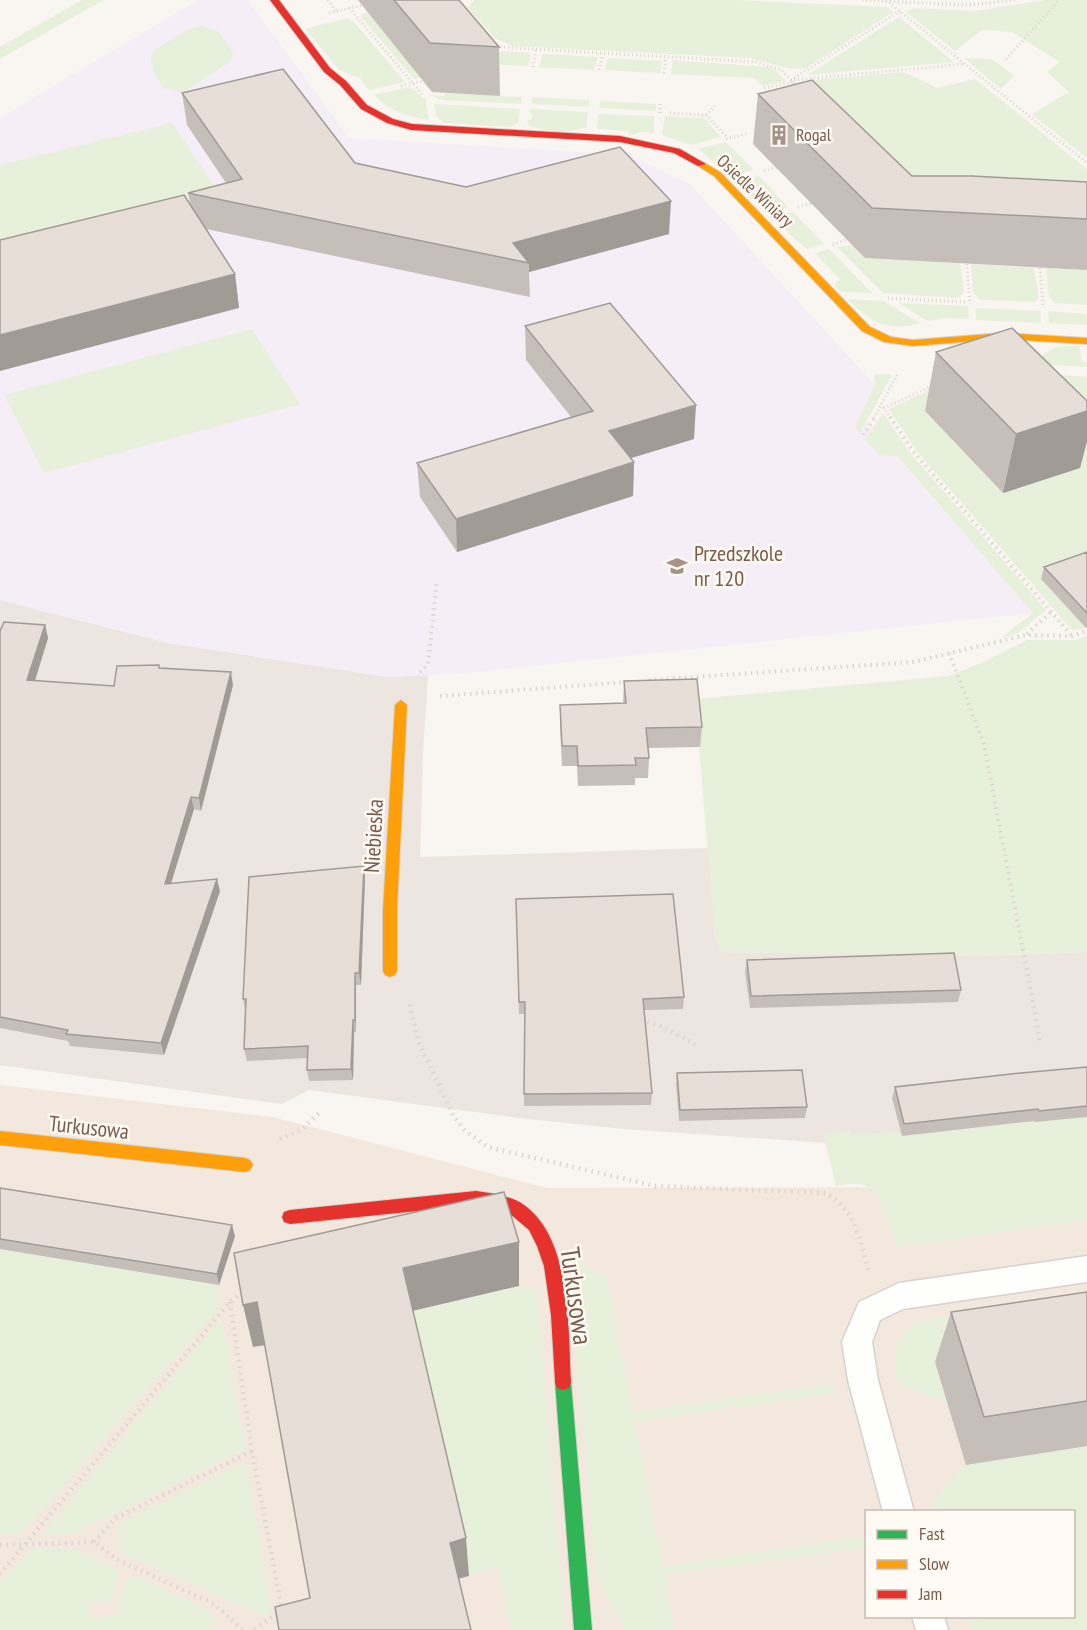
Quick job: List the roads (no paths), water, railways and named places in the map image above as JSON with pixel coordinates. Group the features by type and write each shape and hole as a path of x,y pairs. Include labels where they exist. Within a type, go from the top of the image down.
{"street":[{"name":"Osiedle Winiary","path":"274,0 327,70 363,107 390,122 411,127 620,139 668,149 691,157 717,174 866,329 888,340 913,343 1002,336 1087,341"},
{"name":"Niebieska","path":"390,971 390,910 401,705"},
{"name":"Turkusowa","path":"0,1138 245,1165"},
{"name":"Turkusowa","path":"290,1217 476,1198 496,1199 520,1209 538,1227 547,1243 554,1269 584,1630"}],"lane":[{"path":"1002,336 1016,355"},
{"path":"898,1510 864,1380 857,1342 869,1311 892,1298 1087,1269"},
{"path":"580,1588 604,1630"}],"place":[{"name":"Rogal","path":"779,135"},
{"name":"Przedszkole nr 120","path":"677,566"}]}
